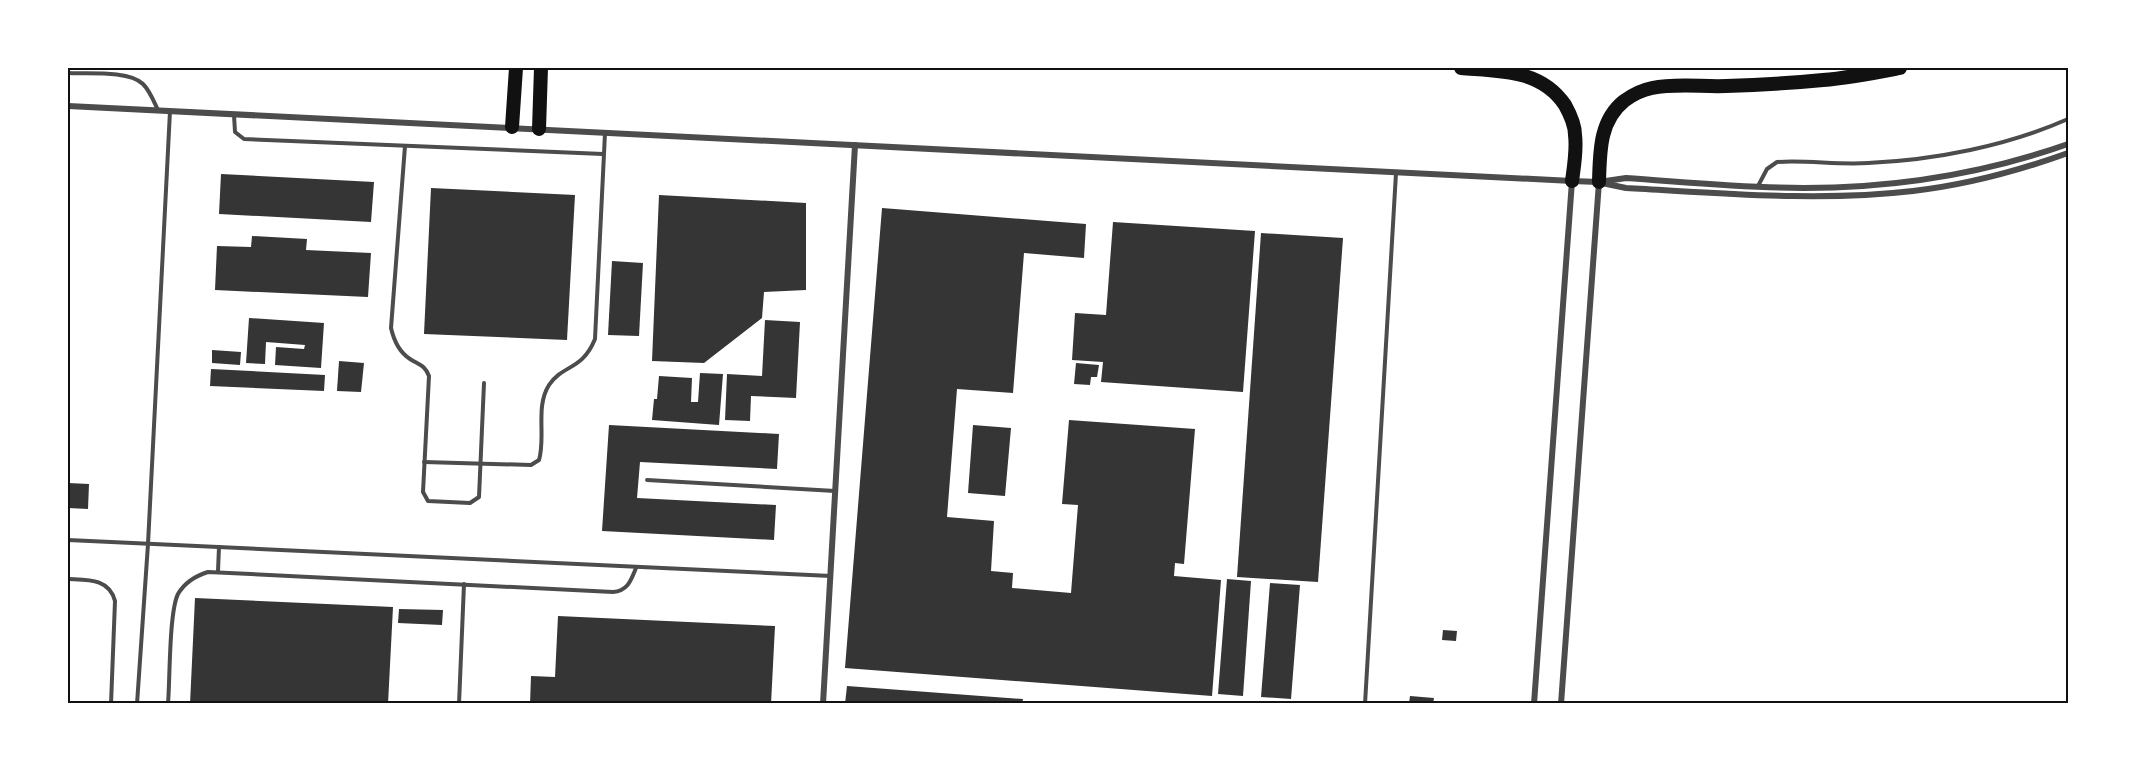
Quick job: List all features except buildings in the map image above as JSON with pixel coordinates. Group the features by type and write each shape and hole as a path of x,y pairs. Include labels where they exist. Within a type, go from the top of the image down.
{"highway":[{"path":"512,127 516,68"},
{"path":"539,129 541,68"},
{"path":"1461,68 1526,75 1544,83 1559,96 1570,113 1575,132 1572,181"},
{"path":"1599,182 1600,144 1604,130 1611,115 1635,93 1668,86 1728,86 1824,80 1900,68"}],"street":[{"path":"68,106 1599,182 1626,188 1786,196 1914,191 1980,179 2068,153"},
{"path":"1599,182 1626,178 1758,186 1841,187 1918,181 1982,170 2068,144"},
{"path":"823,704 855,145"},
{"path":"1534,704 1572,181"},
{"path":"1561,704 1599,182"}],"lane":[{"path":"68,73 134,78 143,84 158,110"},
{"path":"137,704 148,544 170,111"},
{"path":"234,114 235,132 244,140 603,154"},
{"path":"1758,186 1767,169 1777,162 1847,164 1909,160 1989,145 2068,119"},
{"path":"424,462 531,465 537,463 541,457 545,392 554,379 577,365 591,349 595,339 605,132"},
{"path":"405,146 391,328 397,345 410,359 422,364 429,376 423,492 425,499 431,502 470,503 477,500 481,464 483,383"},
{"path":"1365,704 1396,172"},
{"path":"647,480 836,491"},
{"path":"68,540 832,576"},
{"path":"218,571 219,547"},
{"path":"168,704 177,596 190,580 208,572 613,592 624,589 628,585 636,567"},
{"path":"68,579 99,582 110,589 113,595 115,601 111,704"},
{"path":"459,704 464,584"}]}
